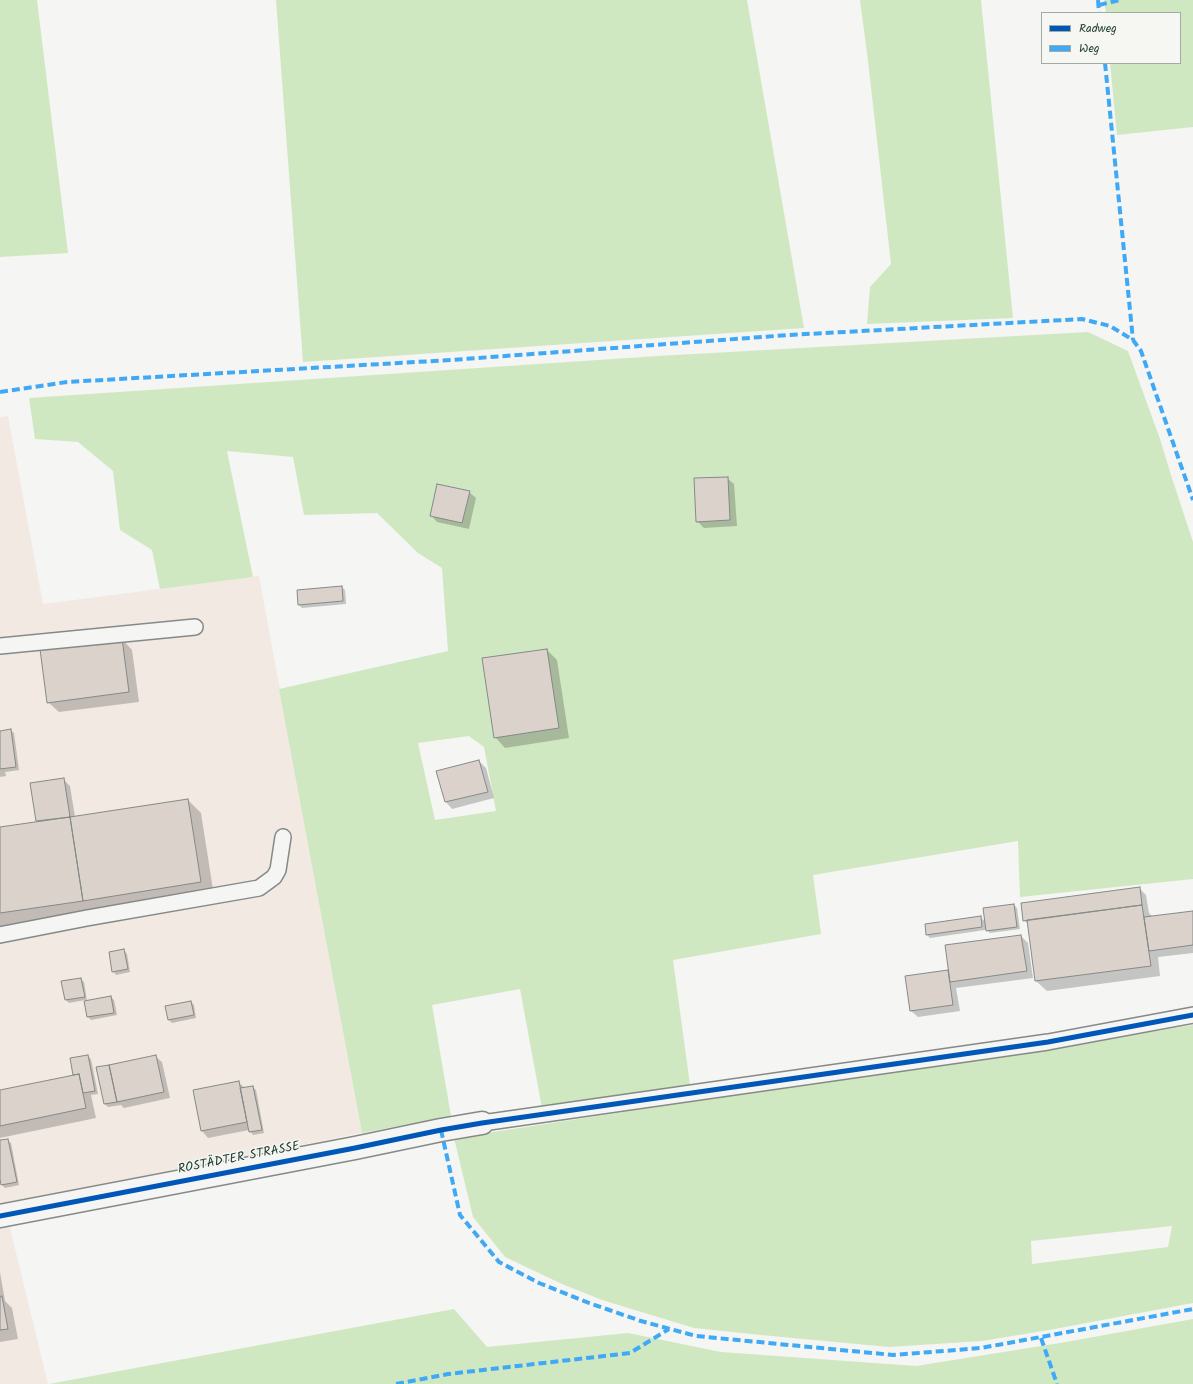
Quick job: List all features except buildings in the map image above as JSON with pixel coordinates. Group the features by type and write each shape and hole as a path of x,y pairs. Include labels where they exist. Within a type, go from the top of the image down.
{"street":[{"name":"ROSTÄDTER STRASSE","path":"0,1216 482,1123"}],"lane":[{"path":"0,646 195,627"},
{"path":"0,935 259,888 274,877 278,870 283,837"},
{"path":"482,1123 1048,1042 1193,1015"}],"shaded area":[{"path":"8,416 43,604 259,576 362,1133 4,1203 48,1384 0,1384 0,417"}],"green space":[{"path":"0,0 37,0 68,253 0,257"},
{"path":"276,0 747,0 804,328 303,362"},
{"path":"860,0 981,0 1013,318 867,324 870,287 891,264"},
{"path":"1104,0 1193,0 1193,127 1117,135 1110,64 1181,64 1181,12 1106,12"},
{"path":"1088,332 1128,351 1160,439 1193,542 1193,879 1020,897 1018,841 813,875 821,934 673,960 690,1085 542,1108 520,989 432,1005 451,1116 362,1133 279,689 448,651 442,568 418,553 377,513 304,515 293,457 227,451 253,577 160,589 152,550 120,530 113,471 78,442 35,439 29,398 658,356","holes":["469,736 484,747 496,811 435,820 418,743"]},
{"path":"1193,1025 1193,1303 982,1341 889,1347 694,1328 602,1300 562,1284 505,1257 473,1217 454,1138 891,1071 1019,1053","holes":["1172,1226 1168,1247 1032,1264 1031,1241"]},
{"path":"454,1309 487,1347 628,1333 721,1352 916,1366 1066,1342 1193,1319 1193,1384 49,1384"}],"marked path":[{"path":"1098,0 1099,12"},
{"path":"1099,5 1120,0"},
{"path":"1105,64 1133,340"},
{"path":"0,392 67,382 451,360 789,335 1082,319 1110,326 1133,340 1141,351 1193,500"},
{"path":"441,1130 460,1215 499,1262 539,1283 589,1303 641,1321 696,1336 893,1355 981,1348 1193,1309"},
{"path":"396,1384 448,1374 630,1353 669,1329"},
{"path":"1041,1338 1057,1384"}],"cycle path":[{"path":"0,1216 482,1123 1048,1042 1193,1015"}]}
